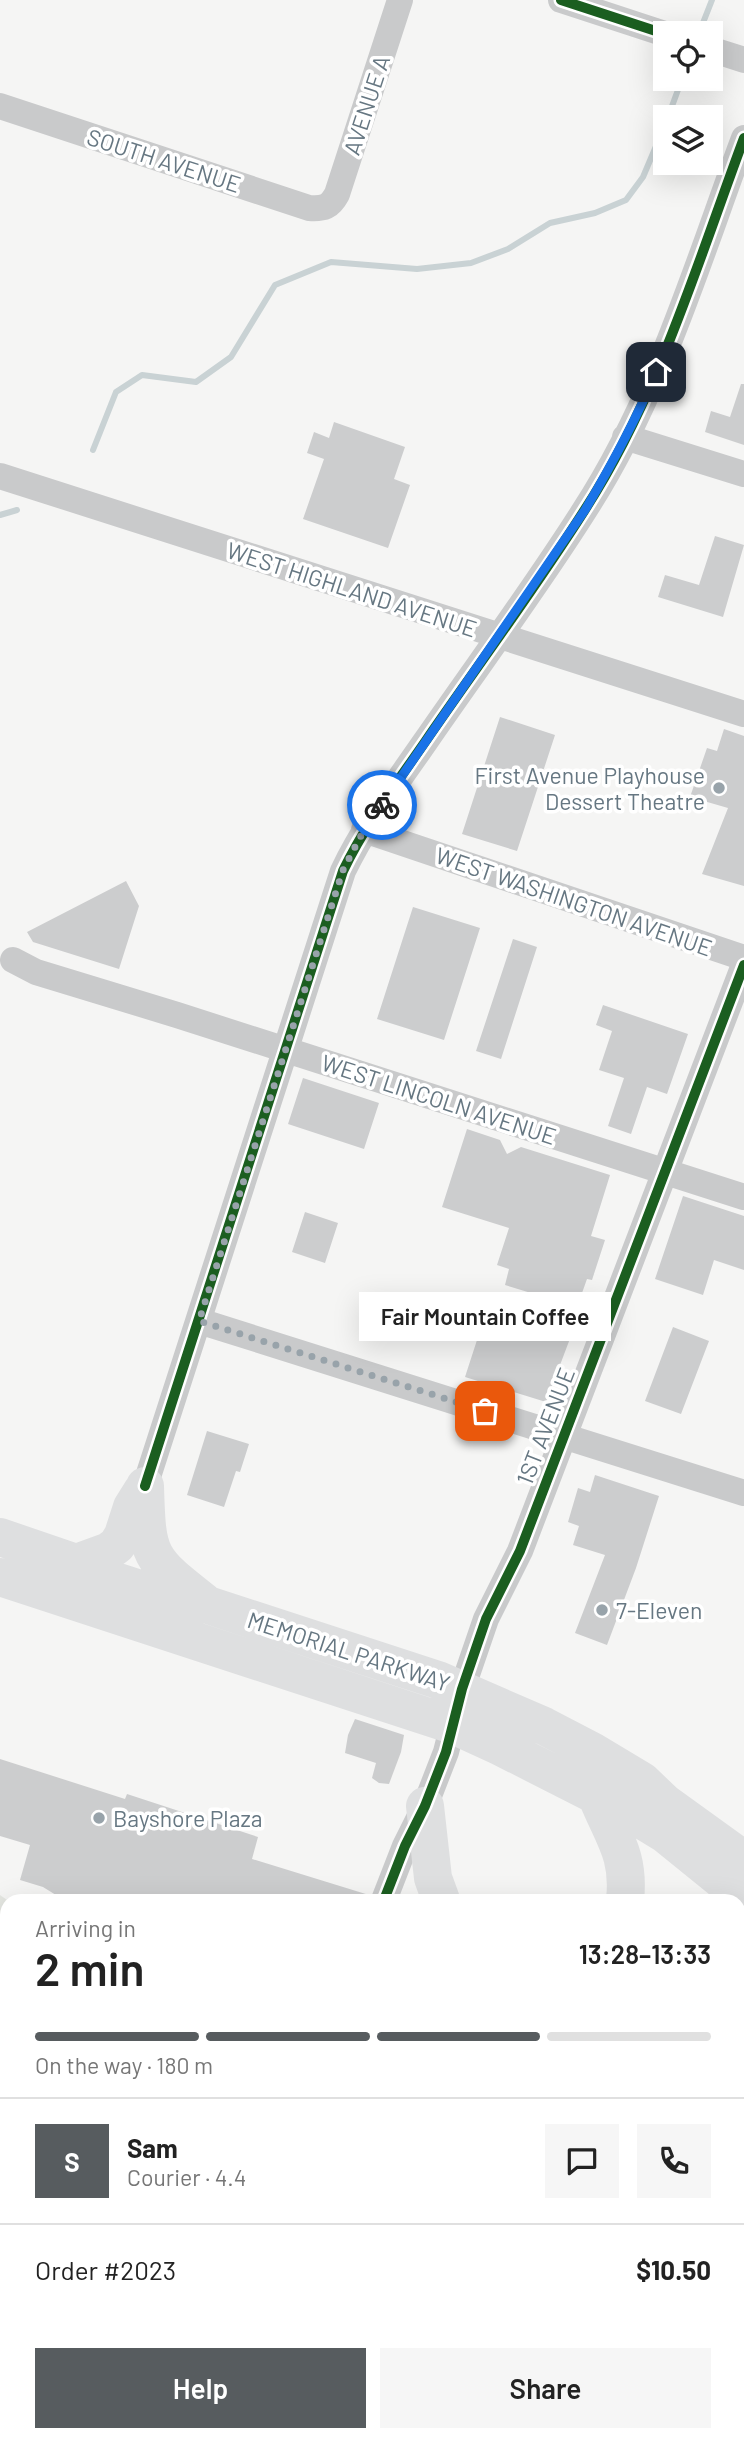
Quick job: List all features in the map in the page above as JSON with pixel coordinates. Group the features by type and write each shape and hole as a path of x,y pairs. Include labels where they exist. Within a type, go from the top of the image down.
{"highway":[{"path":"76,1563 109,1551 117,1545 132,1507 145,1486"},
{"path":"145,1486 147,1534 155,1559 165,1571 208,1605"},
{"name":"MEMORIAL PARKWAY","path":"0,1537 76,1563 103,1577 168,1598 208,1605 463,1689 556,1732 642,1781 666,1803 744,1860"},
{"name":"MEMORIAL PARKWAY","path":"0,1577 453,1725 629,1812 664,1834 739,1894"},
{"path":"597,1797 625,1862 628,1881 626,1894"},
{"path":"425,1806 433,1878 439,1894"}],"street":[{"name":"AVENUE A","path":"328,207 337,194 400,0"},
{"path":"561,0 653,30"},
{"path":"723,53 744,60"},
{"name":"SOUTH AVENUE","path":"0,106 309,208 328,207"},
{"path":"145,1486 343,870 364,830 585,510 625,437 646,397 667,347 744,138"},
{"path":"625,437 744,474"},
{"name":"WEST HIGHLAND AVENUE","path":"4,478 744,715"},
{"name":"WEST WASHINGTON AVENUE","path":"364,830 744,958"},
{"name":"WEST LINCOLN AVENUE","path":"13,960 36,972 744,1197"},
{"name":"1ST AVENUE","path":"386,1894 405,1846 425,1806 486,1619 520,1551 744,965"},
{"path":"199,1321 744,1493"}],"building":[{"path":"741,384 744,384 744,445 705,432 711,411 730,417"},
{"path":"334,422 405,447 394,479 410,485 388,548 303,519 324,459 307,453 314,432 329,438"},
{"path":"715,536 744,545 723,617 658,597 665,575 699,585"},
{"path":"500,717 555,735 517,851 462,834"},
{"path":"724,729 744,736 744,886 702,874 728,808 690,797 707,748 717,751"},
{"path":"126,881 139,906 119,969 33,942 27,932"},
{"path":"413,907 480,928 444,1040 377,1019"},
{"path":"513,939 537,947 501,1059 476,1051"},
{"path":"603,1005 688,1034 667,1094 647,1087 631,1134 608,1126 624,1078 599,1070 612,1031 596,1025"},
{"path":"303,1078 379,1103 364,1149 288,1124"},
{"path":"467,1129 500,1140 507,1154 521,1147 610,1175 591,1236 605,1240 592,1280 587,1279 577,1307 505,1285 509,1269 497,1265 509,1228 442,1207"},
{"path":"683,1196 744,1216 744,1270 714,1260 703,1295 655,1279"},
{"path":"305,1212 338,1223 325,1263 292,1252"},
{"path":"489,1303 571,1336 546,1402 465,1377"},
{"path":"673,1327 709,1341 681,1414 645,1401"},
{"path":"207,1431 249,1444 240,1472 236,1471 224,1507 187,1495"},
{"path":"595,1475 659,1496 607,1645 575,1633 605,1555 573,1545 579,1526 568,1522 578,1488 590,1492"},
{"path":"355,1719 404,1735 401,1752 389,1784 379,1783 372,1778 376,1763 345,1753 348,1735"},
{"name":"Bayshore Plaza","path":"0,1759 125,1799 127,1794 258,1837 252,1859 366,1894 54,1894 43,1887 20,1880 30,1845 0,1836"}],"waterway":[{"path":"704,21 712,0"},
{"path":"672,105 678,91"},
{"path":"93,450 116,392 142,375 196,382 231,357 275,285 331,262 417,269 471,263 508,249 550,223 595,213 626,200 643,177 653,153"},
{"path":"0,515 17,510"}],"cycle path":[{"path":"561,0 653,30"},
{"path":"145,1486 343,871 381,805 546,570 610,467 655,376 744,138"},
{"path":"386,1894 446,1752 462,1689 486,1619 520,1551 744,965"}],"way so far":[{"path":"382,805 364,830 343,870 199,1321 485,1411"}],"place":[{"name":"First Avenue Playhouse Dessert Theatre","path":"719,788"},
{"name":"Fair Mountain Coffee","path":"485,1411"},
{"name":"7-Eleven","path":"602,1610"},
{"name":"Bayshore Plaza","path":"99,1818"}],"route":[{"path":"382,805 585,510 606,475 656,372"}]}
